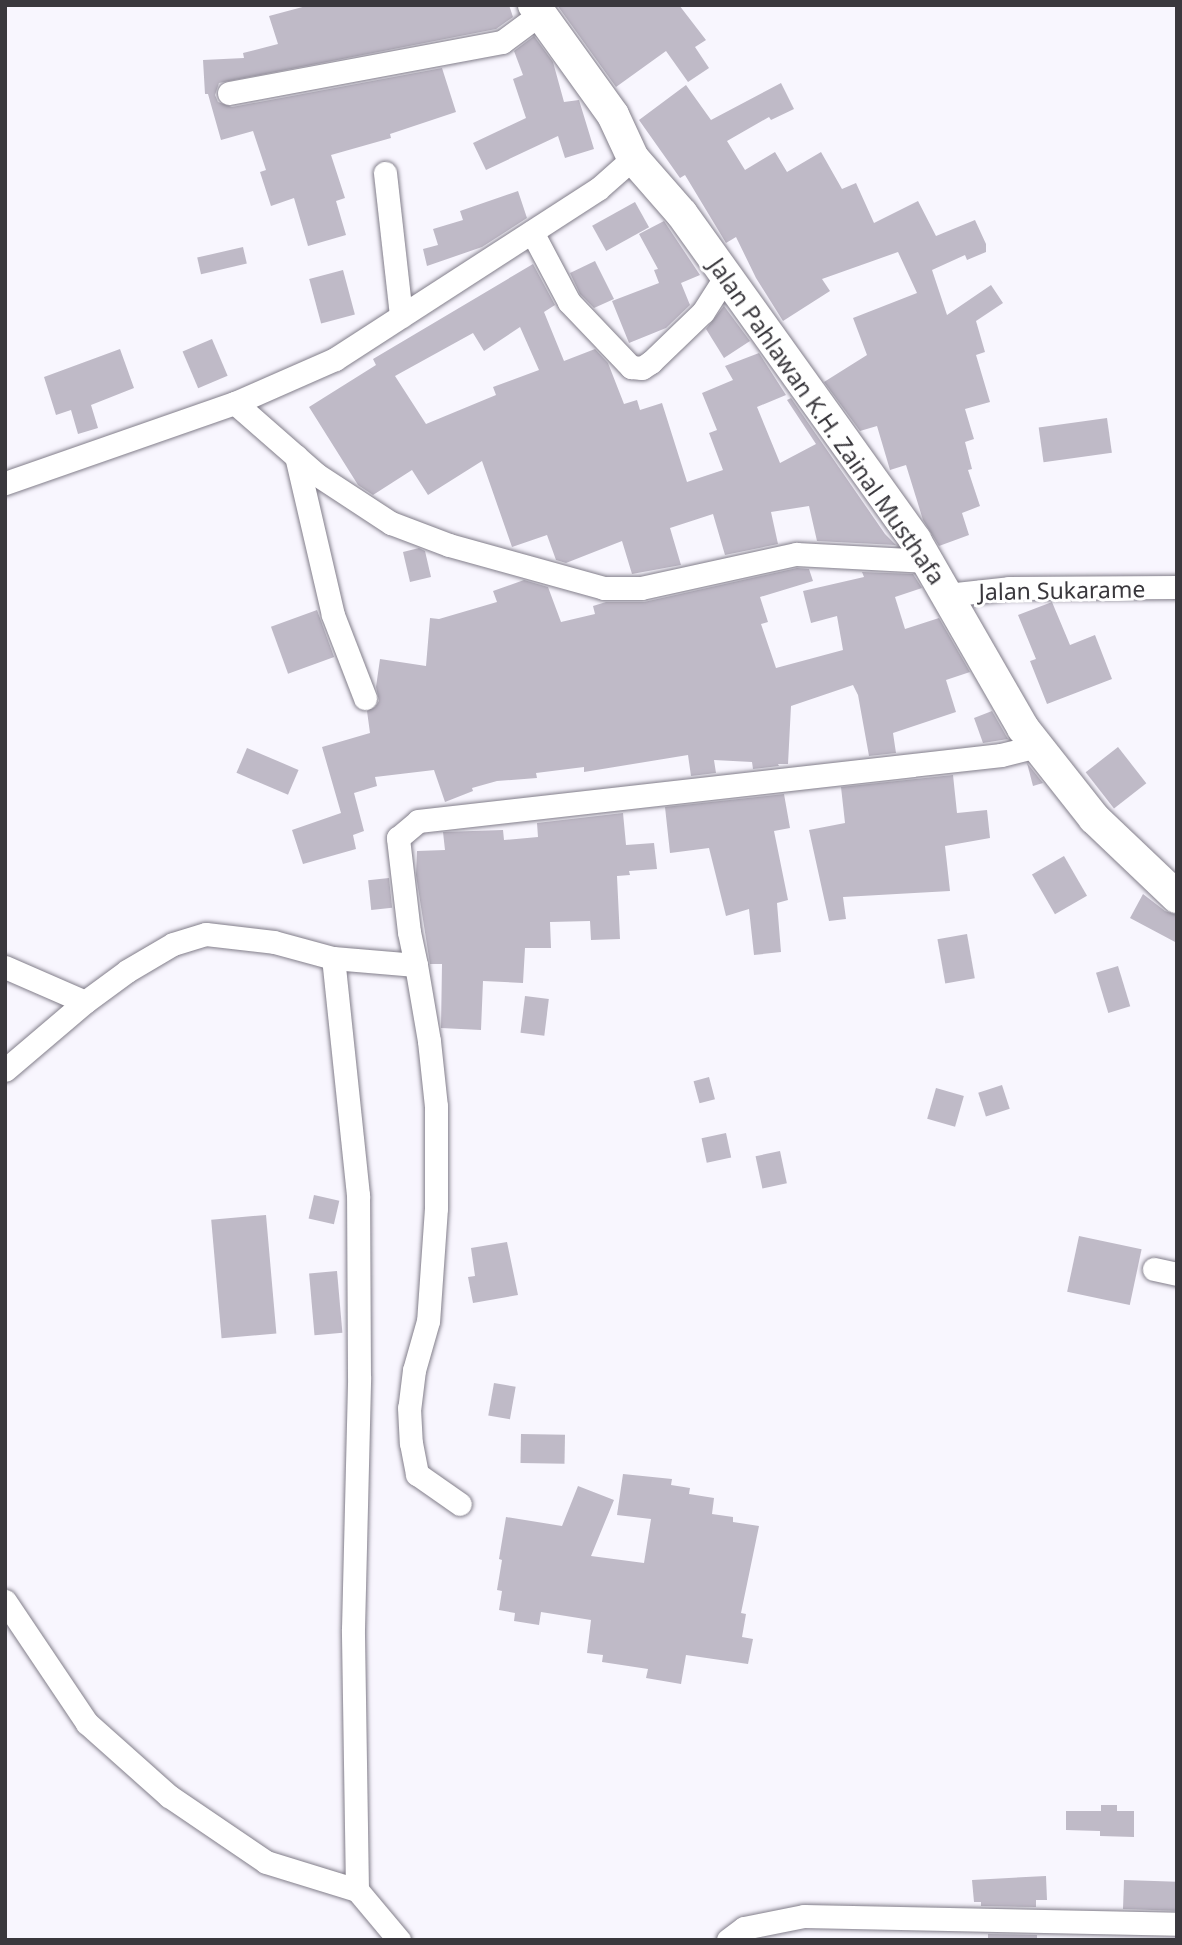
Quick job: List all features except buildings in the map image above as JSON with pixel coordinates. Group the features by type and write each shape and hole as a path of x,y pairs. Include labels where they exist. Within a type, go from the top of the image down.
{"street":[{"path":"229,93 502,42 537,9"},
{"name":"Jalan Pahlawan K.H. Zainal Musthafa","path":"537,9 613,115 633,158 682,215 928,561 1023,728 1094,818 1177,897"},
{"path":"5,483 235,403 335,359 598,189 633,158"},
{"path":"385,173 401,316"},
{"path":"532,232 569,302 631,367 642,368 660,354 703,312 726,276"},
{"path":"235,403 344,495 391,523 449,545 604,587 641,588 796,554 928,561"},
{"path":"296,456 333,615 365,698"},
{"name":"Jalan Sukarame","path":"947,595 1009,588 1177,587"},
{"path":"460,1504 417,1474 411,1443 409,1408 414,1370 428,1321 436,1208 436,1106 429,1041 409,932 398,838 418,821 1001,755 1038,746"},
{"path":"5,1070 85,1002 127,971 173,944 206,934 274,942 333,958 416,965"},
{"path":"333,958 358,1195 359,1377 353,1629 357,1890"},
{"path":"5,967 85,1002"},
{"path":"1154,1269 1177,1274"},
{"path":"5,1601 87,1723 169,1796 266,1862 357,1890 399,1940"},
{"path":"728,1940 744,1927 803,1916 1177,1924"}]}
